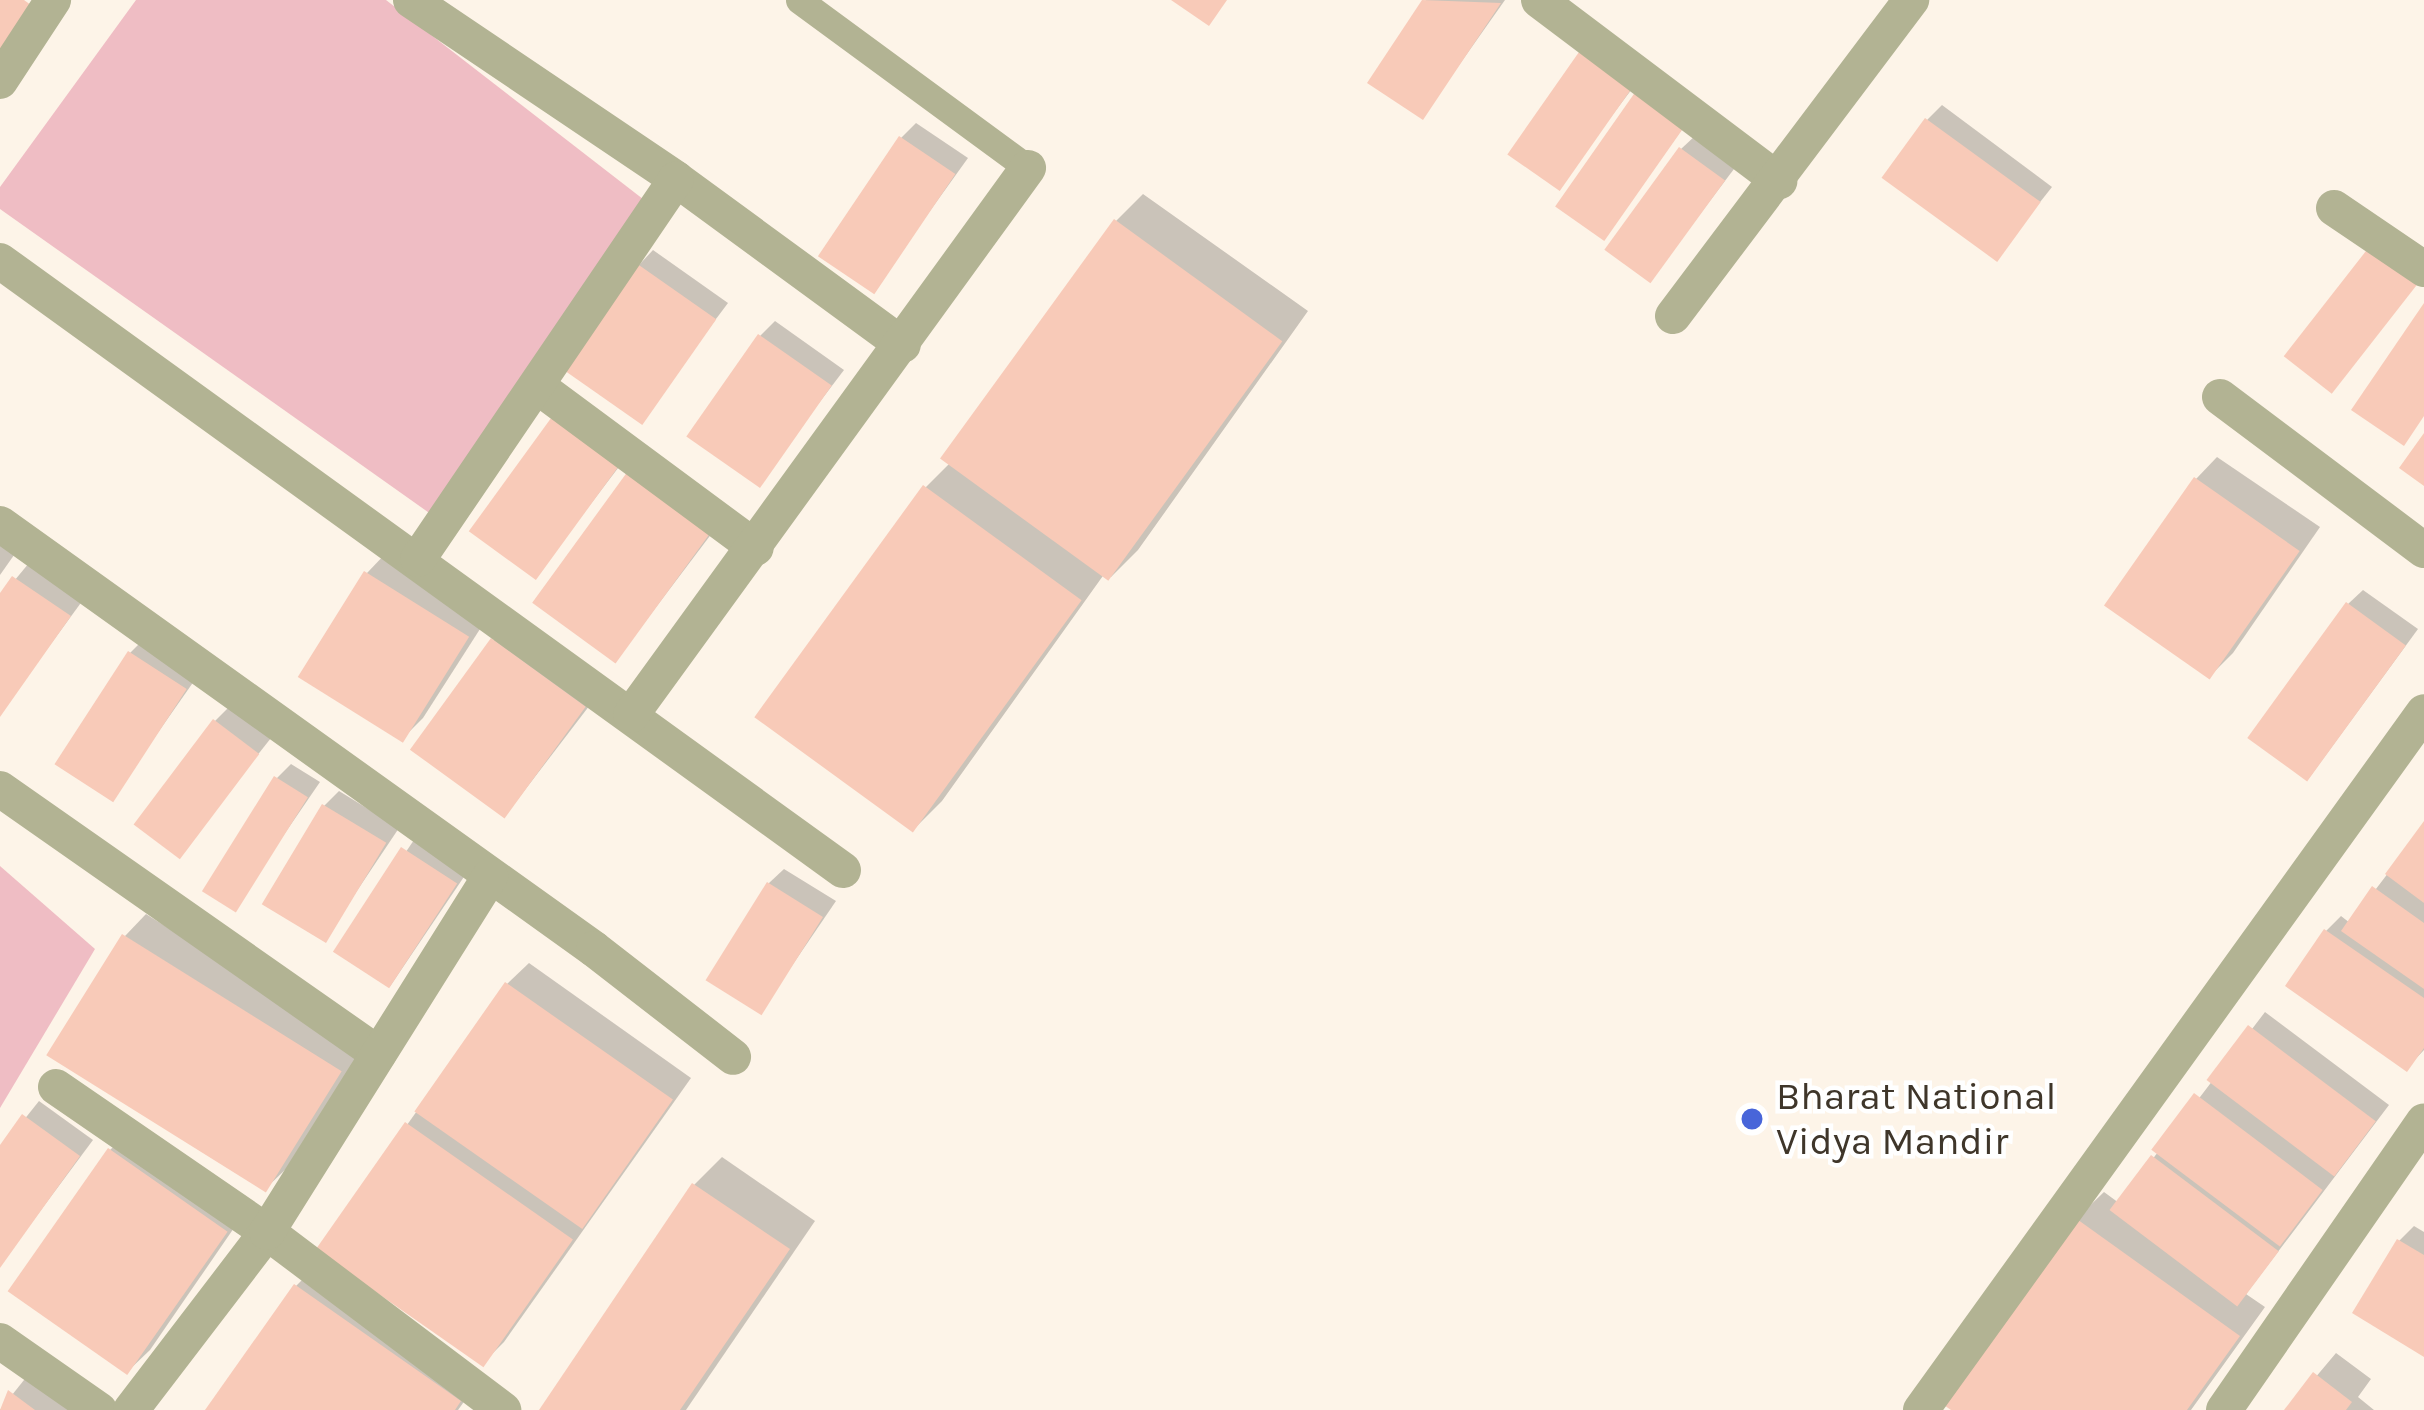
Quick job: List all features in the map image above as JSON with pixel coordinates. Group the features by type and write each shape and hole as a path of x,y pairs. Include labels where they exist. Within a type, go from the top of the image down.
{"street":[{"path":"0,81 53,0"},
{"path":"411,0 676,178 903,345"},
{"path":"1540,0 1779,181"},
{"path":"1672,316 1779,181 1911,0"},
{"path":"631,715 1028,168"},
{"path":"418,559 676,178"},
{"path":"2334,208 2424,269"},
{"path":"0,261 843,870"},
{"path":"537,386 756,548"},
{"path":"2220,397 2424,550"},
{"path":"0,524 733,1057"},
{"path":"1921,1410 2424,712"},
{"path":"0,789 379,1054"},
{"path":"130,1410 267,1232 490,876"},
{"path":"56,1087 267,1232 503,1410"},
{"path":"2224,1410 2424,1121"},
{"path":"0,1341 99,1410"}],"lane":[{"path":"799,0 1028,168"}],"shaded area":[{"path":"136,0 386,0 661,213 442,522 0,209 0,187"},
{"path":"0,866 95,949 0,1108"}],"building":[{"path":"0,0 24,0 38,10 0,64"},
{"path":"1171,0 1227,0 1209,26"},
{"path":"1422,0 1501,3 1423,120 1367,83"},
{"path":"1579,52 1631,89 1560,191 1507,154"},
{"path":"1636,91 1685,125 1604,241 1555,207"},
{"path":"1925,118 2041,202 1997,262 1882,178"},
{"path":"899,136 955,174 874,294 818,256"},
{"path":"1679,147 1725,181 1650,283 1604,250"},
{"path":"1114,219 1282,341 1108,581 940,458"},
{"path":"2373,242 2421,280 2332,394 2284,356"},
{"path":"636,263 716,319 642,425 562,369"},
{"path":"2424,303 2424,416 2404,446 2351,410"},
{"path":"758,334 832,386 760,488 686,436"},
{"path":"554,414 621,463 536,580 469,531"},
{"path":"2424,433 2424,486 2399,468"},
{"path":"628,471 711,532 616,663 532,603"},
{"path":"2194,477 2300,551 2210,680 2104,606"},
{"path":"923,485 1082,600 913,832 754,717"},
{"path":"364,571 469,637 403,743 298,677"},
{"path":"12,576 71,616 0,717 0,593"},
{"path":"2346,602 2406,645 2307,781 2247,738"},
{"path":"491,638 586,707 505,818 410,750"},
{"path":"128,651 187,689 113,802 54,764"},
{"path":"213,719 259,754 180,859 134,824"},
{"path":"274,776 308,797 236,913 202,891"},
{"path":"322,804 386,843 326,943 262,904"},
{"path":"2424,821 2424,903 2385,874"},
{"path":"401,847 457,883 389,988 333,952"},
{"path":"767,882 823,917 762,1015 706,980"},
{"path":"2372,886 2424,923 2424,989 2341,931"},
{"path":"2324,929 2424,998 2424,1048 2407,1072 2285,986"},
{"path":"122,934 342,1071 266,1193 46,1055"},
{"path":"505,982 673,1100 582,1229 414,1111"},
{"path":"2248,1025 2376,1121 2334,1176 2206,1080"},
{"path":"2194,1093 2323,1190 2280,1247 2151,1150"},
{"path":"22,1114 80,1156 0,1268 0,1145"},
{"path":"405,1122 573,1240 483,1367 316,1250"},
{"path":"108,1148 228,1232 127,1375 8,1291"},
{"path":"2151,1155 2279,1251 2237,1306 2109,1210"},
{"path":"692,1183 790,1249 680,1410 539,1410"},
{"path":"2074,1217 2240,1336 2187,1410 1951,1410 1941,1403"},
{"path":"2397,1239 2424,1255 2424,1357 2352,1313"},
{"path":"294,1284 461,1401 455,1410 205,1410"},
{"path":"2313,1372 2352,1402 2346,1410 2284,1410"},
{"path":"8,1390 35,1410 0,1410"}],"place":[{"name":"Bharat National Vidya Mandir","path":"1752,1119"}]}
